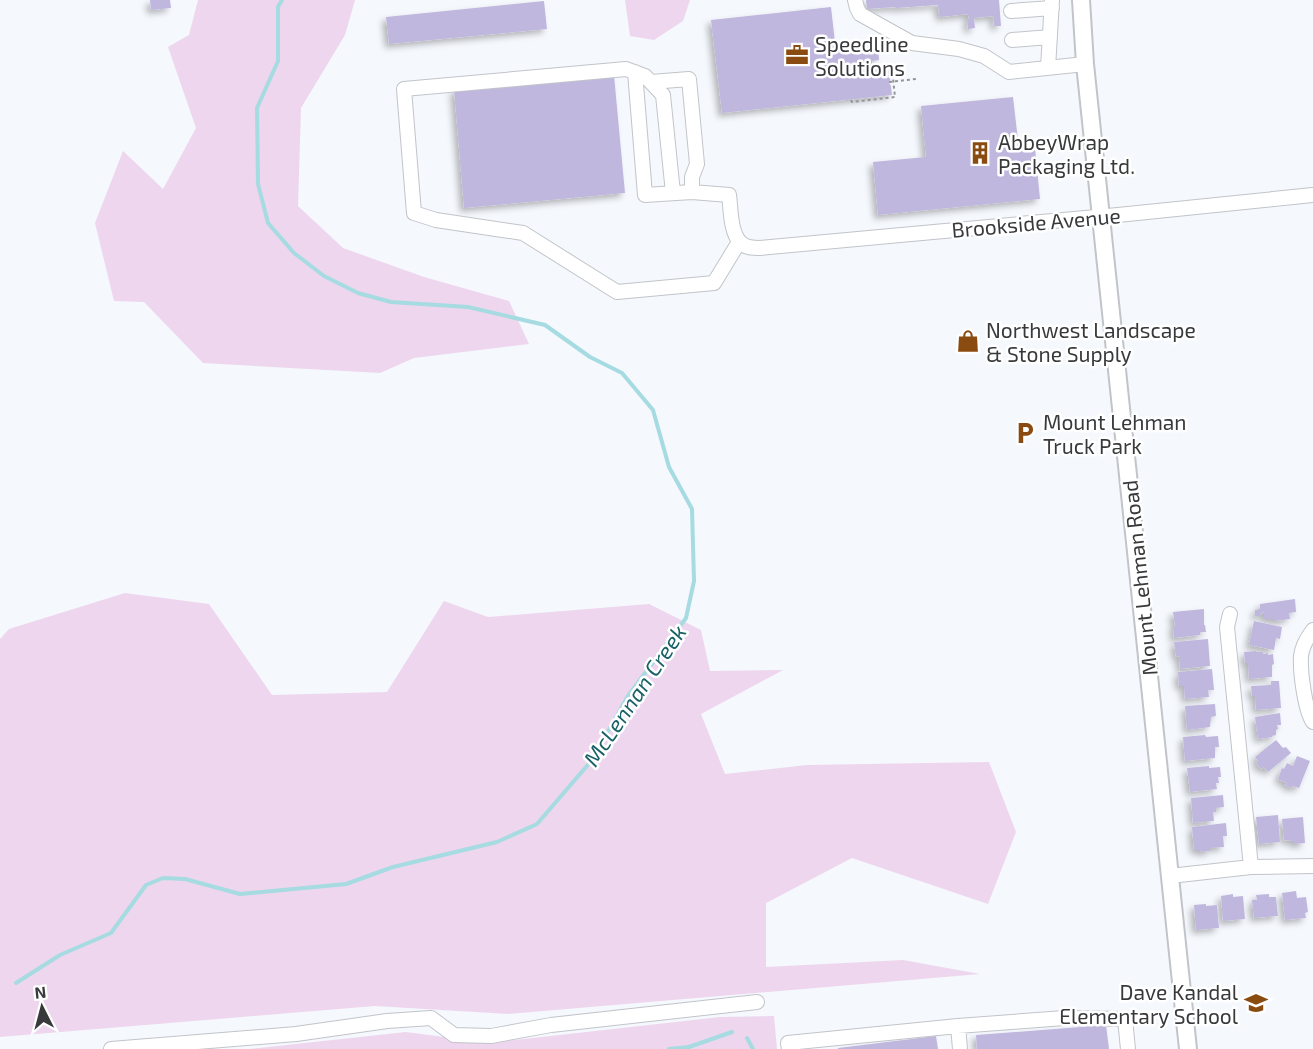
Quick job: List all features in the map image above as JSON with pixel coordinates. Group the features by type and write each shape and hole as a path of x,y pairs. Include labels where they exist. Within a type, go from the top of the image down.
{"main road":[{"name":"Mount Lehman Road","path":"1081,0 1085,64 1188,1049"}],"street":[{"path":"855,0 860,14 912,43 968,51 984,56 1009,72 1085,64"},
{"path":"1011,10 1052,4 1048,68"},
{"path":"1012,40 1050,37"},
{"path":"635,72 645,195 692,192 729,195 732,223 739,242 714,283 616,292 523,233 436,220 414,213 404,89 626,69 635,72 645,76 663,95 673,193"},
{"path":"651,82 689,79 697,164 692,177 692,192"},
{"name":"Brookside Avenue","path":"739,242 748,247 760,248 1313,195"},
{"path":"1230,614 1227,627 1251,867"},
{"path":"1313,630 1304,643 1301,655 1306,707 1313,722"},
{"path":"1170,876 1251,867 1313,866"},
{"path":"111,1049 296,1034 387,1021 432,1018 454,1035 491,1036 551,1025 757,1002"},
{"path":"789,1049 788,1043 1064,1018 1125,1019 1128,1049"},
{"path":"958,1026 960,1049"}],"path":[{"path":"851,100 852,102 895,98 891,82 892,69"},
{"path":"891,82 916,79"}],"shaded area":[{"path":"198,0 355,0 345,35 301,108 298,206 343,248 424,277 509,301 529,344 414,358 380,373 203,363 144,302 114,301 95,223 123,151 163,189 196,128 168,47 189,35"},
{"path":"625,0 690,0 683,21 654,40 630,36"},
{"path":"125,593 209,604 272,695 387,692 444,601 488,617 649,604 701,630 710,671 783,670 701,714 725,774 807,765 989,762 1016,832 988,904 852,858 766,903 766,967 903,960 980,974 508,1014 375,1006 0,1037 0,639 9,629"},
{"path":"774,1016 777,1049 249,1049 406,1032 489,1043 720,1017"}],"building":[{"path":"150,0 170,0 171,8 151,10"},
{"path":"866,0 999,0 1001,26 994,26 993,16 974,18 975,28 968,29 968,14 940,17 938,5 867,9"},
{"path":"544,1 547,29 389,44 386,17"},
{"name":"Speedline Solutions","path":"831,7 836,51 878,46 879,60 872,61 873,68 889,66 892,95 722,113 711,20"},
{"path":"614,75 625,193 464,208 454,89"},
{"name":"AbbeyWrap Packaging Ltd.","path":"1013,97 1019,149 1035,148 1040,199 878,215 873,162 926,157 921,106"},
{"path":"1295,599 1296,612 1289,613 1290,619 1274,621 1274,619 1264,619 1264,612 1261,613 1262,616 1255,616 1255,610 1260,609 1260,604"},
{"path":"1204,609 1206,632 1200,632 1200,635 1174,638 1173,612"},
{"path":"1254,621 1282,627 1280,639 1276,638 1274,650 1249,645"},
{"path":"1208,639 1210,666 1180,669 1179,656 1176,657 1174,642"},
{"path":"1244,652 1263,652 1263,654 1268,653 1268,655 1273,654 1272,677 1249,679 1248,663 1245,663"},
{"path":"1212,669 1214,690 1208,690 1209,697 1185,699 1184,686 1179,686 1178,672"},
{"path":"1271,681 1279,681 1281,708 1256,710 1255,696 1252,696 1251,686 1271,685"},
{"path":"1215,704 1216,716 1211,717 1210,727 1187,730 1185,706"},
{"path":"1280,713 1281,725 1277,725 1276,735 1258,739 1255,717"},
{"path":"1205,735 1206,737 1218,736 1219,747 1215,747 1215,758 1185,761 1183,737"},
{"path":"1276,740 1291,753 1268,772 1264,767 1261,769 1255,757"},
{"path":"1297,756 1310,761 1299,788 1293,786 1292,788 1278,779 1282,768 1284,769 1287,763 1293,766"},
{"path":"1209,766 1209,768 1220,767 1221,777 1218,777 1219,783 1216,783 1217,789 1190,792 1187,768"},
{"path":"1223,795 1224,807 1216,808 1216,812 1213,812 1214,821 1193,823 1191,798"},
{"path":"1278,815 1280,842 1259,844 1256,817"},
{"path":"1303,817 1305,843 1294,844 1294,841 1284,840 1282,819"},
{"path":"1226,823 1227,836 1223,836 1224,847 1210,848 1210,851 1201,852 1194,850 1192,827"},
{"path":"1296,891 1297,898 1306,897 1308,912 1305,913 1306,918 1285,920 1282,893"},
{"path":"1233,894 1233,897 1243,896 1245,919 1223,921 1221,896"},
{"path":"1269,894 1269,897 1276,897 1278,916 1254,918 1252,900 1257,900 1256,895"},
{"path":"1206,904 1206,906 1217,905 1219,928 1196,930 1194,905"},
{"path":"1106,1025 1109,1049 977,1049 976,1035"},
{"path":"936,1036 938,1049 838,1049 838,1048"}],"waterway":[{"name":"McLennan Creek","path":"16,983 60,955 111,933 146,885 163,878 185,879 240,894 346,884 393,867 497,842 537,824 592,760 628,696 686,618 694,581 692,509 669,467 653,410 622,373 590,357 545,325 468,307 391,302 358,293 324,276 294,253 268,223 258,184 257,108 278,61 278,7 282,0"},
{"path":"669,1049 689,1047 732,1032"},
{"path":"747,1038 753,1049"}],"place":[{"name":"Speedline Solutions","path":"797,55"},
{"name":"AbbeyWrap Packaging Ltd.","path":"980,153"},
{"name":"Northwest Landscape & Stone Supply","path":"968,341"},
{"name":"Mount Lehman Truck Park","path":"1025,433"},
{"name":"Dave Kandal Elementary School","path":"1256,1003"}]}
